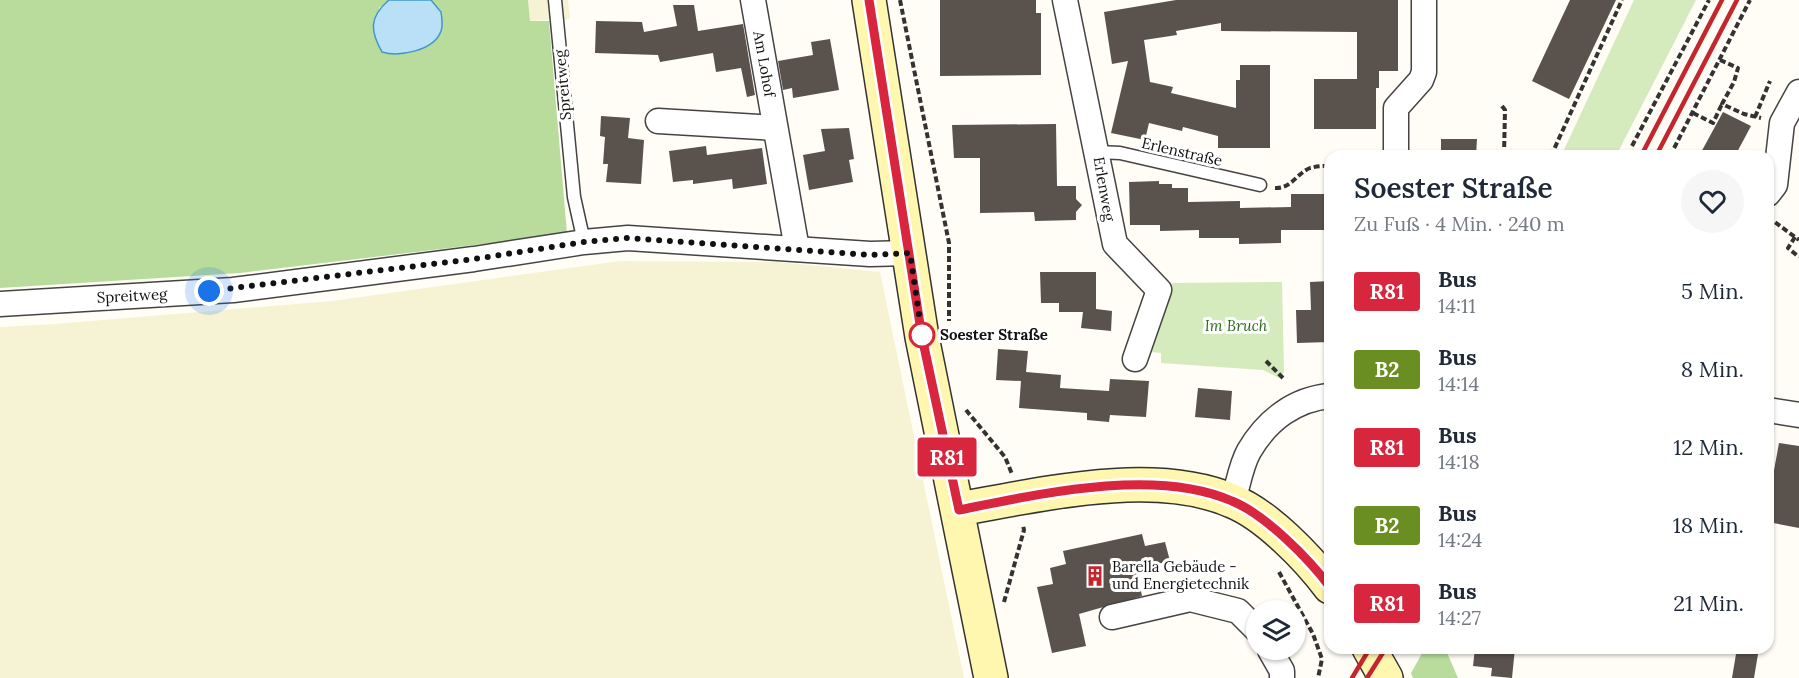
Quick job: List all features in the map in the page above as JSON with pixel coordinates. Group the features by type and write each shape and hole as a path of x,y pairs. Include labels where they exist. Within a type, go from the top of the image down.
{"street":[{"name":"Am Lohof","path":"753,0 797,249"},
{"path":"869,0 922,337 959,510 991,678"},
{"name":"Erlenweg","path":"1065,0 1098,152 1114,244 1159,290 1135,359"},
{"path":"1396,150 1396,108 1421,80 1424,72 1424,0"},
{"path":"1774,186 1782,123 1799,92"},
{"path":"658,121 775,128"},
{"name":"Spreitweg","path":"0,304 232,290 628,238 870,255 910,253"},
{"path":"1233,501 1248,452 1278,415 1304,400 1324,397"},
{"path":"1774,411 1799,415"},
{"path":"959,510 1017,498 1110,486 1181,486 1233,501 1275,529 1317,569 1324,579"},
{"path":"1112,617 1190,599 1238,611 1246,619"},
{"path":"1372,654 1386,678"},
{"path":"1275,660 1282,678"}],"lane":[{"name":"Spreitweg","path":"555,0 574,197 584,242"},
{"name":"Erlenstraße","path":"1098,152 1120,153 1260,185"}],"path":[{"path":"900,0 949,243 949,326"},
{"path":"1554,150 1622,0"},
{"path":"1632,146 1709,0"},
{"path":"1673,150 1750,0"},
{"path":"1693,113 1713,123 1734,82 1738,68 1720,60"},
{"path":"1755,117 1770,81"},
{"path":"1722,104 1755,117 1782,123"},
{"path":"1502,106 1505,110 1504,150"},
{"path":"1260,185 1283,188 1308,169 1324,167"},
{"path":"1774,221 1797,238 1788,248 1799,257"},
{"path":"1266,361 1285,380"},
{"path":"962,403 966,411 1005,457 1012,471 1024,530 1001,613"},
{"path":"1273,563 1313,634 1322,659 1318,678"}],"shaded area":[{"path":"528,0 568,0 570,19 530,21"},
{"path":"620,261 778,262 880,272 964,678 0,678 0,327 332,301"}],"green space":[{"path":"0,0 389,0 379,8 414,51 433,41 439,33 441,12 430,0 528,0 530,21 549,21 567,234 240,273 0,288"},
{"path":"1634,0 1696,0 1619,150 1564,150"},
{"name":"Im Bruch","path":"1282,282 1284,372 1279,378 1263,370 1161,363 1161,353 1152,352 1145,345 1166,287 1173,283"},
{"path":"1422,654 1448,654 1458,678 1413,678 1411,673"}],"water":[{"path":"389,0 431,0 441,12 442,27 437,38 424,48 415,51 397,54 382,52 375,37 373,24 382,6"}],"building":[{"path":"940,0 1036,0 1036,13 1041,13 1041,75 940,76"},
{"path":"1176,0 1398,0 1398,71 1379,71 1379,88 1376,88 1376,129 1314,129 1314,79 1357,79 1357,32 1221,31 1221,23 1176,31 1177,35 1144,40 1150,82 1173,87 1171,93 1236,108 1236,80 1240,80 1240,65 1270,65 1270,148 1218,148 1218,136 1183,127 1182,131 1149,123 1145,140 1111,133 1128,61 1112,64 1104,12"},
{"path":"1570,0 1616,0 1569,99 1532,81"},
{"path":"673,5 694,5 698,31 743,24 755,95 747,97 741,68 716,72 713,53 660,62 658,55 595,53 596,21 642,22 644,32 677,26"},
{"path":"830,39 839,90 793,98 792,88 783,90 778,61 813,55 811,42"},
{"path":"1723,112 1751,126 1738,150 1702,150"},
{"path":"601,116 630,118 628,138 644,140 641,184 606,182 608,164 603,164 605,137 600,136"},
{"path":"1056,124 1057,186 1076,186 1076,199 1082,205 1076,212 1076,220 1035,221 1034,212 980,213 980,158 954,158 952,125"},
{"path":"849,128 854,159 849,160 853,182 809,190 803,155 825,151 821,129"},
{"path":"1441,139 1477,139 1476,150 1441,150"},
{"path":"706,146 707,155 762,148 767,184 733,189 732,179 693,184 693,180 673,182 669,151"},
{"path":"1159,181 1159,184 1172,184 1172,188 1188,188 1188,202 1240,201 1240,208 1291,207 1291,194 1324,194 1324,230 1281,230 1281,243 1239,244 1239,238 1199,238 1199,230 1160,231 1160,225 1130,225 1129,182"},
{"path":"1040,272 1096,272 1096,309 1112,311 1111,331 1081,328 1083,312 1059,312 1059,303 1041,303"},
{"path":"1324,281 1324,342 1297,343 1296,310 1311,310 1310,282"},
{"path":"998,349 1028,351 1026,372 1061,375 1060,388 1109,391 1110,379 1149,381 1146,417 1110,415 1109,422 1087,420 1087,413 1019,408 1021,381 996,380"},
{"path":"1198,388 1232,391 1230,420 1195,417"},
{"path":"1779,443 1799,446 1799,528 1774,523 1774,470"},
{"path":"1142,534 1145,546 1165,542 1170,561 1136,569 1142,596 1079,614 1086,646 1052,653 1037,587 1053,584 1050,568 1066,564 1063,551"},
{"path":"1474,654 1514,654 1512,678 1491,676 1492,668 1473,666"},
{"path":"1736,654 1758,654 1754,678 1732,678"}],"railway":[{"path":"1644,150 1722,0"},
{"path":"1659,150 1737,0"},
{"path":"1352,678 1366,654"},
{"path":"1367,678 1382,654"}],"bus line":[{"name":"R81","path":"869,0 922,337 959,510 1017,498 1110,486 1181,486 1233,501 1275,529 1317,569 1324,579"}],"place":[{"name":"Soester Straße","path":"922,335"},
{"name":"Barella Gebäude - und Energietechnik","path":"1095,576"}],"route":[{"path":"209,291 232,290 628,238 870,255 910,253 922,337 922,335"}]}
